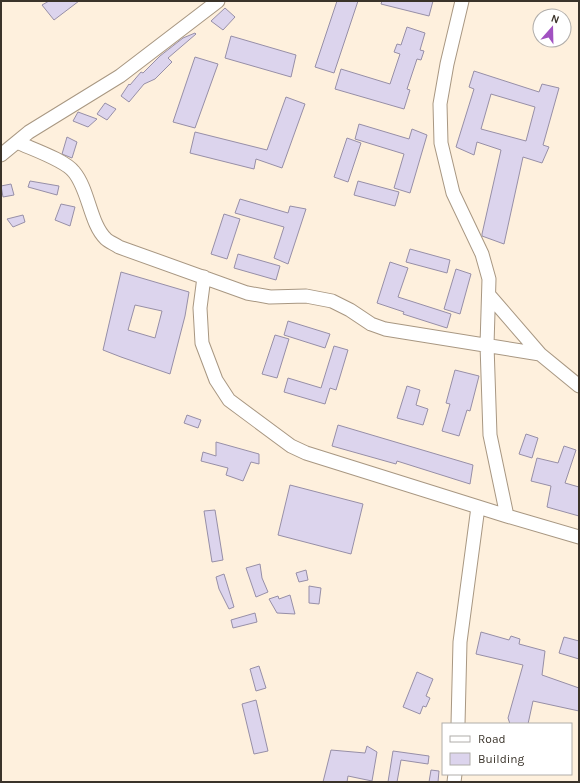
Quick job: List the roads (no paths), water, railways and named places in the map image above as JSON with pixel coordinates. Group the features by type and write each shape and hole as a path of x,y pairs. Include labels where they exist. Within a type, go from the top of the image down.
{"street":[{"path":"1,156 29,132 120,76 218,1"},
{"path":"462,1 447,64 440,104 441,143 453,193 482,254 489,279 487,345 490,434 507,516"},
{"path":"17,142 64,164 74,171 80,180 98,229 106,239 119,247 247,293 270,297 306,296 332,302 350,310 371,324 385,329 540,354"},
{"path":"204,278 200,308 202,343 216,380 229,400 291,446 306,453 579,537"},
{"path":"489,295 540,354 579,386"},
{"path":"458,723 460,642 478,507"}]}
